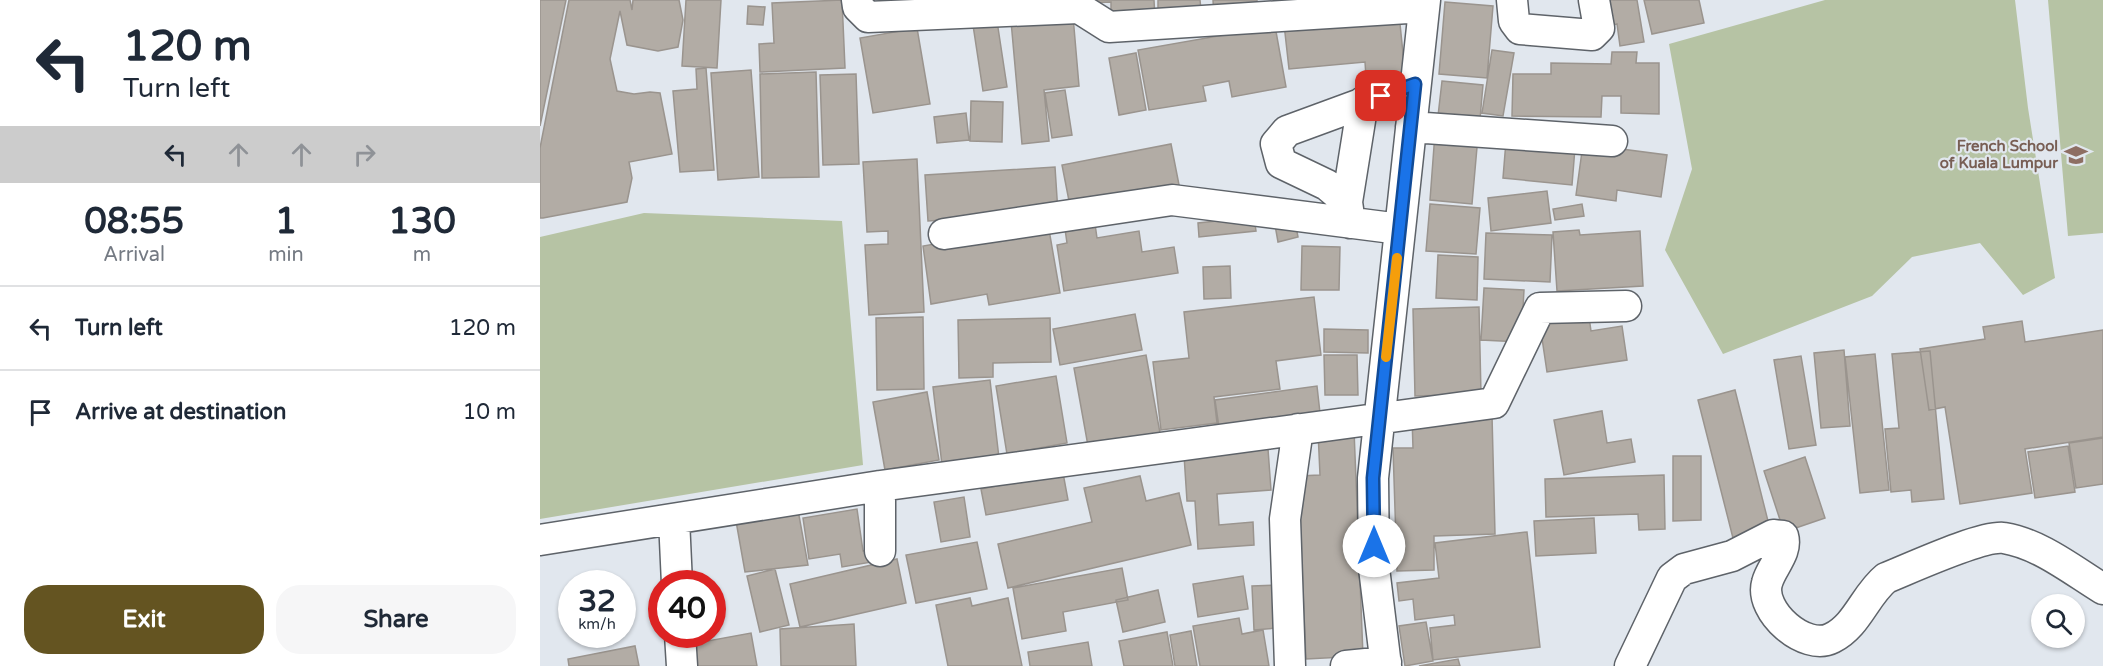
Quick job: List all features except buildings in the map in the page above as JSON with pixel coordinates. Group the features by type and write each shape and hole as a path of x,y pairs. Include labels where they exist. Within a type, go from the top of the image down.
{"street":[{"path":"857,0 858,7 868,17 1079,8 1109,27 1425,3 1373,478 1374,568 1386,664 1346,666"},
{"path":"1512,0 1514,21 1520,29 1592,35 1599,28 1594,0"},
{"path":"1348,213 1327,185 1281,163 1275,144 1287,131 1415,84"},
{"path":"1348,213 1363,102"},
{"path":"1410,127 1612,141"},
{"path":"944,234 1172,200 1348,213 1400,229"},
{"path":"540,540 880,486 1379,416 1494,403 1540,308 1626,306"},
{"path":"1290,666 1285,519 1298,429"},
{"path":"880,486 880,551"},
{"path":"674,519 676,570"},
{"path":"1630,666 1672,578 1684,569 1732,556 1773,535 1783,536 1784,545 1766,584 1767,595 1775,614 1799,638 1819,642 1831,639 1846,629 1873,588 1886,578 1984,540 2002,538 2032,546 2103,589"},
{"path":"681,648 682,666"}],"green space":[{"path":"1825,0 2015,0 2028,108 2055,278 2023,295 1980,243 1912,257 1872,296 1723,354 1665,250 1692,169 1669,44"},
{"name":"French School of Kuala Lumpur","path":"2048,0 2103,0 2103,233 2068,236"},
{"path":"644,213 842,221 863,465 540,519 540,237"}],"slow traffic":[{"path":"1386,357 1397,258"}],"place":[{"name":"French School of Kuala Lumpur","path":"2076,155"}],"route":[{"path":"1374,546 1373,478 1415,84 1381,96"}]}
